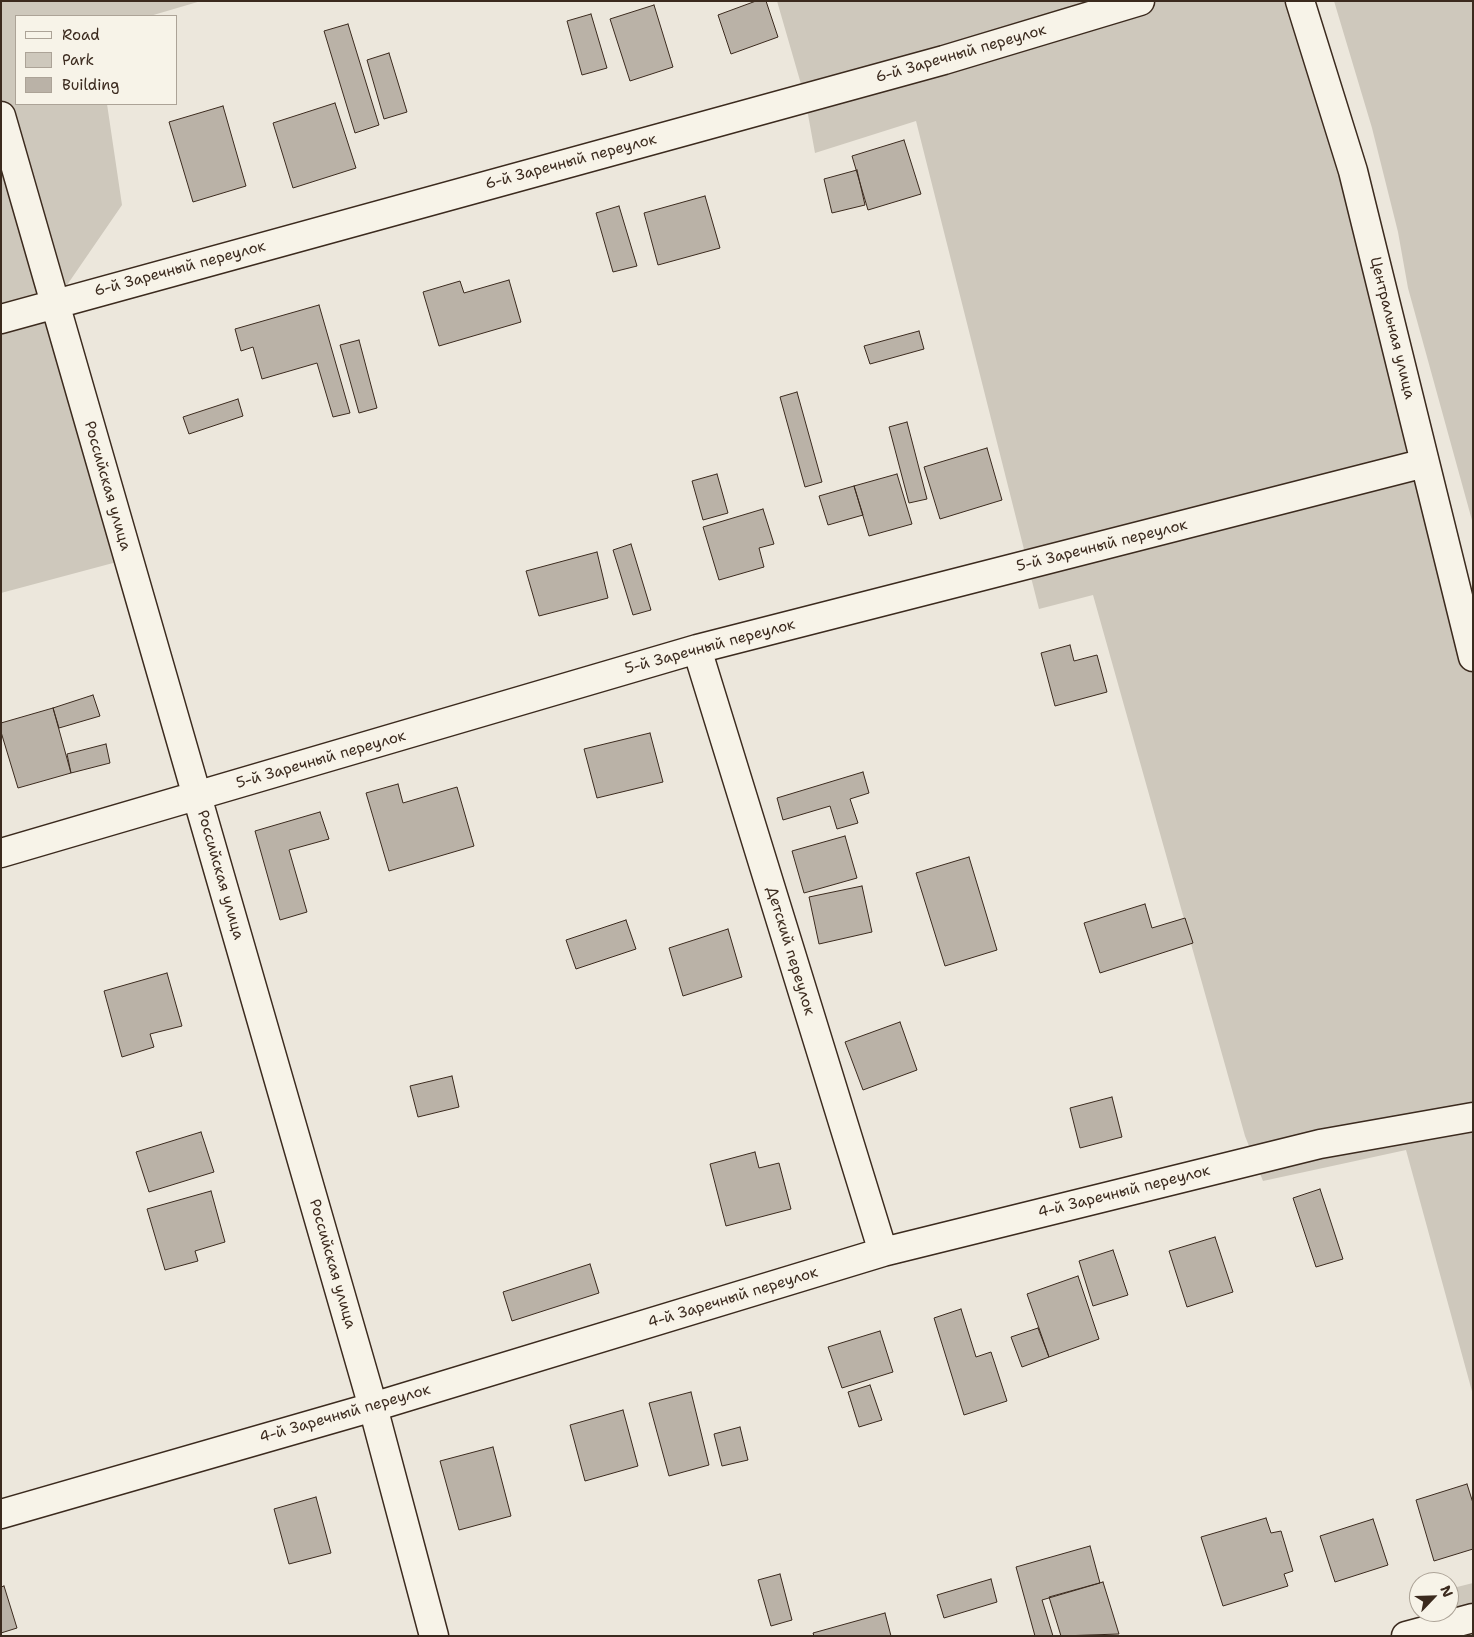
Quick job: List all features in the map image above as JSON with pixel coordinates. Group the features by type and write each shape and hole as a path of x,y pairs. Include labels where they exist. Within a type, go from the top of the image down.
{"street":[{"name":"6-й Заречный переулок","path":"1,319 944,60 1140,1"},
{"name":"Центральная улица","path":"1300,1 1353,172 1473,657"},
{"name":"Российская улица","path":"1,116 373,1407 434,1636"},
{"name":"5-й Заречный переулок","path":"1,853 198,797 697,649 1425,463"},
{"name":"Детский переулок","path":"697,649 883,1252"},
{"name":"4-й Заречный переулок","path":"1,1514 373,1407 883,1252 1320,1144 1473,1117"},
{"path":"1406,1636 1473,1618"}],"green space":[{"path":"1,1 201,1 153,15 15,15 15,105 107,105 122,205 54,304 128,559 1,593"},
{"path":"777,1 1300,1 1473,657 1473,1395 1406,1150 1263,1181 1245,1136 1093,595 1039,609 916,121 815,153 805,98"},
{"path":"1334,1 1473,1 1473,524 1408,288 1398,232 1372,128"},
{"path":"1473,1583 1473,1636 1458,1636 1453,1622 1459,1622 1459,1586"}],"building":[{"path":"756,1 766,1 778,37 731,54 718,15"},
{"path":"654,5 673,67 630,81 610,19"},
{"path":"591,14 607,68 582,75 567,21"},
{"path":"348,24 379,125 355,133 324,31"},
{"path":"389,53 407,112 384,119 367,60"},
{"path":"335,103 356,168 293,188 273,123"},
{"path":"223,106 246,186 193,202 169,122"},
{"path":"904,140 921,194 868,210 852,156"},
{"path":"857,170 865,205 832,213 824,179"},
{"path":"705,196 720,248 658,265 644,213"},
{"path":"619,206 637,266 613,272 596,213"},
{"path":"509,280 521,322 439,346 423,292 460,281 464,293"},
{"path":"319,305 350,413 333,417 317,363 262,379 253,347 241,351 235,329"},
{"path":"919,331 924,349 870,364 864,346"},
{"path":"359,340 377,408 359,413 340,345"},
{"path":"797,392 822,482 805,487 780,397"},
{"path":"238,399 243,416 189,434 183,417"},
{"path":"907,422 927,499 909,503 889,427"},
{"path":"987,448 1002,500 940,519 924,467"},
{"path":"717,474 728,513 703,520 692,481"},
{"path":"897,474 912,524 869,536 854,486"},
{"path":"854,486 863,515 828,525 819,496"},
{"path":"763,509 774,544 759,548 764,567 719,580 703,527"},
{"path":"631,544 651,610 633,615 613,550"},
{"path":"597,552 608,598 539,616 526,571"},
{"path":"1070,645 1074,661 1097,655 1107,692 1055,706 1041,653"},
{"path":"93,695 100,716 59,728 53,708"},
{"path":"53,708 71,773 18,788 1,732 1,723"},
{"path":"650,733 663,782 597,798 584,749"},
{"path":"106,744 110,763 71,773 67,754"},
{"path":"863,772 869,793 850,799 858,823 837,829 830,806 783,820 777,798"},
{"path":"398,784 403,803 457,787 474,846 389,871 366,793"},
{"path":"320,812 329,839 289,850 307,912 280,920 255,831"},
{"path":"845,836 857,878 804,893 792,851"},
{"path":"969,857 997,950 945,966 916,873"},
{"path":"862,886 872,932 819,944 809,897"},
{"path":"1145,904 1152,928 1185,918 1193,943 1100,973 1084,923"},
{"path":"626,920 636,949 576,969 566,940"},
{"path":"728,929 742,977 683,996 669,948"},
{"path":"167,973 182,1026 150,1034 154,1047 122,1057 104,991"},
{"path":"900,1022 917,1070 863,1090 845,1042"},
{"path":"452,1076 459,1107 418,1117 410,1086"},
{"path":"1112,1097 1122,1137 1080,1148 1070,1108"},
{"path":"201,1132 214,1172 149,1192 136,1152"},
{"path":"755,1152 759,1168 779,1163 791,1209 726,1226 710,1164"},
{"path":"1320,1189 1343,1259 1316,1267 1293,1198"},
{"path":"211,1191 225,1242 195,1251 198,1261 165,1270 147,1209"},
{"path":"1215,1237 1233,1292 1187,1307 1169,1251"},
{"path":"1113,1250 1128,1295 1093,1306 1079,1261"},
{"path":"590,1264 599,1293 512,1321 503,1292"},
{"path":"1078,1276 1099,1339 1049,1357 1027,1294"},
{"path":"961,1309 976,1357 991,1352 1007,1401 964,1415 934,1318"},
{"path":"1038,1328 1049,1357 1022,1367 1011,1337"},
{"path":"880,1331 893,1372 842,1388 828,1347"},
{"path":"870,1385 882,1420 859,1427 848,1392"},
{"path":"691,1392 709,1465 669,1476 649,1403"},
{"path":"623,1410 638,1466 585,1481 570,1425"},
{"path":"740,1427 748,1460 722,1466 714,1434"},
{"path":"493,1447 511,1516 459,1530 440,1461"},
{"path":"1467,1484 1473,1503 1473,1549 1434,1561 1416,1500"},
{"path":"316,1497 331,1553 289,1564 274,1509"},
{"path":"1266,1518 1271,1533 1281,1531 1293,1571 1284,1574 1288,1586 1223,1606 1201,1537"},
{"path":"1373,1519 1388,1565 1335,1582 1320,1536"},
{"path":"1090,1546 1100,1583 1042,1600 1053,1636 1035,1636 1016,1567"},
{"path":"780,1574 792,1620 771,1626 758,1580"},
{"path":"991,1579 997,1602 944,1618 937,1595"},
{"path":"1103,1582 1119,1634 1061,1636 1049,1597"},
{"path":"4,1586 17,1628 1,1633 1,1587"},
{"path":"885,1613 891,1636 814,1636 813,1633"}]}
